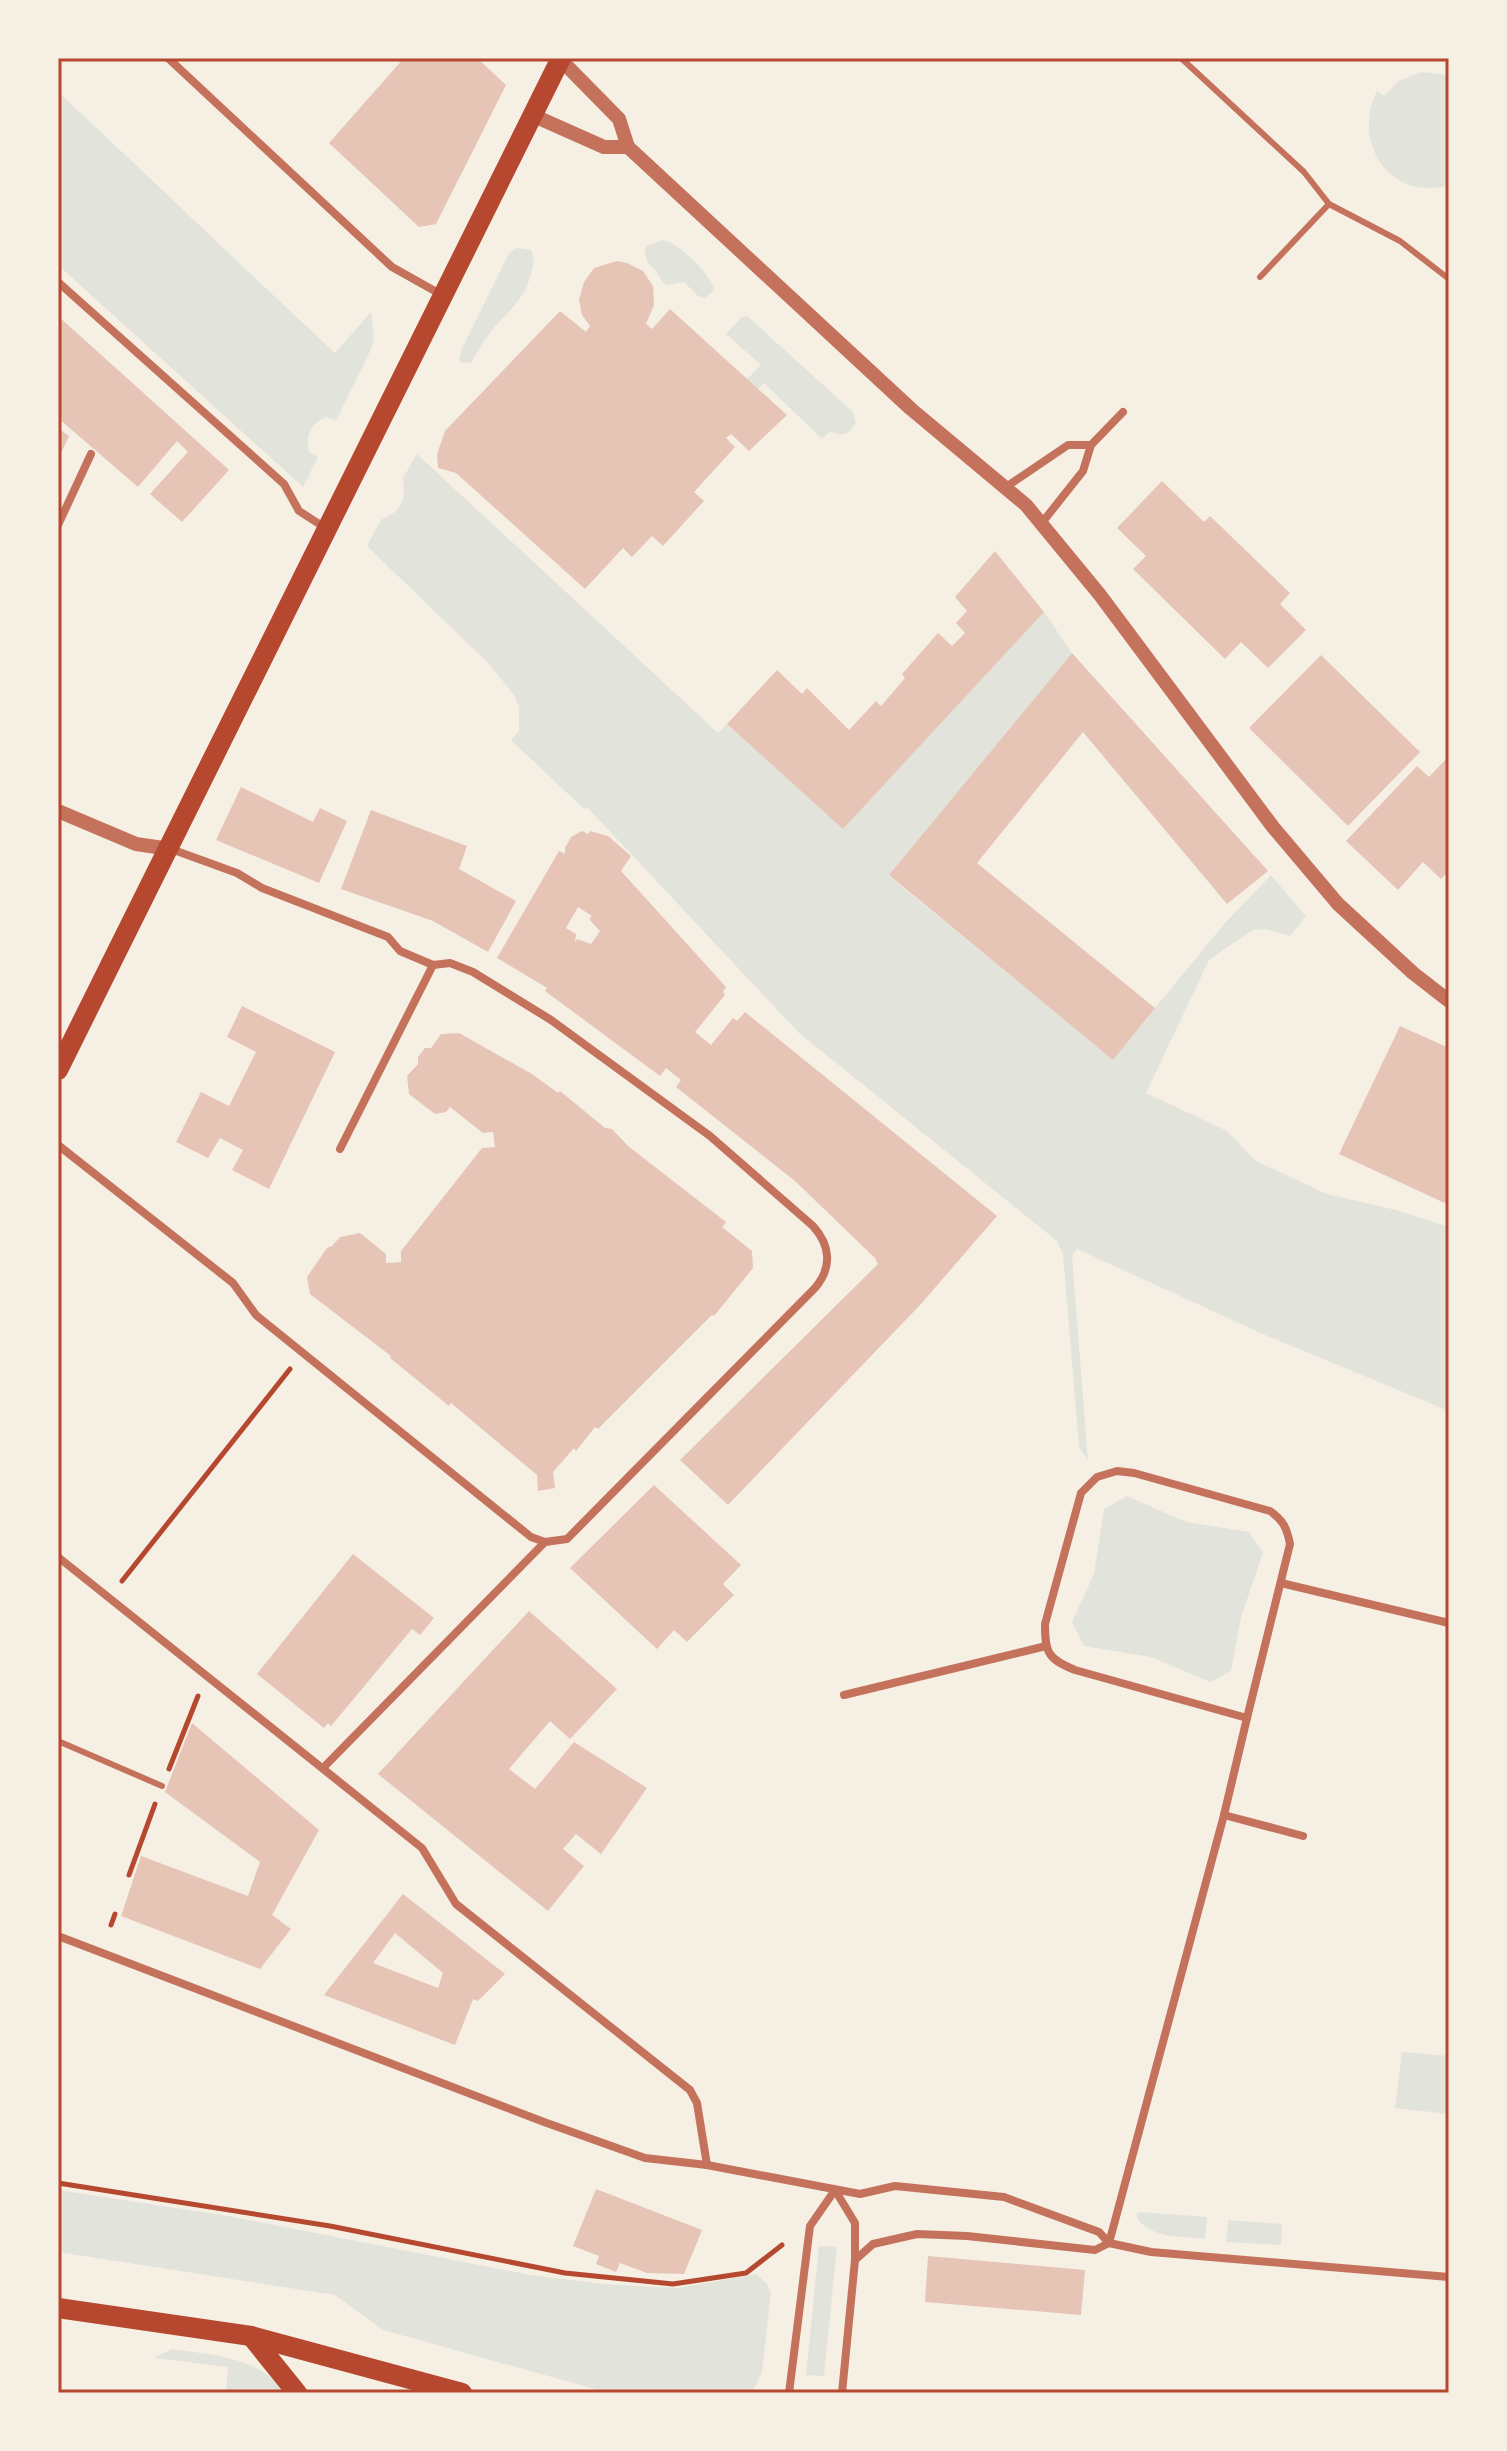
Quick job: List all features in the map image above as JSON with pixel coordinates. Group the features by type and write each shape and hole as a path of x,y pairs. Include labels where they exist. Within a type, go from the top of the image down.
{"main road":[{"path":"58,1070 560,58"},
{"path":"58,2308 251,2336 462,2393"},
{"path":"251,2336 297,2393"}],"street":[{"path":"168,58 392,267 442,296"},
{"path":"560,58 619,119 628,147 911,409 1006,487 1041,524 1100,595 1273,827 1338,904 1413,973 1449,1001"},
{"path":"532,115 604,147 628,147"},
{"path":"58,282 284,484 299,511 327,529"},
{"path":"1041,524 1083,471 1091,445 1123,412"},
{"path":"1006,487 1068,445 1091,445"},
{"path":"58,525 91,454"},
{"path":"58,811 136,844 170,849 237,873 262,888 388,937 400,951 433,965 450,963 473,972 551,1020 710,1136 822,1235 828,1264 824,1277 815,1288 567,1539 545,1542 531,1537 302,1354 256,1315 233,1283 58,1145"},
{"path":"340,1149 433,965"},
{"path":"855,2260 873,2244 917,2234 967,2236 1095,2250 1109,2243 1224,1815 1290,1544 1288,1530 1281,1519 1270,1511 1134,1473 1117,1471 1097,1477 1081,1493 1045,1624 1046,1646 1056,1662 1075,1670 1247,1718"},
{"path":"323,1768 545,1542"},
{"path":"58,1557 422,1848 456,1904 690,2090 697,2103 707,2165"},
{"path":"1281,1583 1449,1623"},
{"path":"844,1695 1046,1646"},
{"path":"1224,1815 1303,1836"},
{"path":"58,1936 645,2158 707,2165 860,2194 895,2186 1004,2197 1099,2232 1109,2243 1151,2252 1449,2277"},
{"path":"835,2190 855,2223 855,2260 842,2393"},
{"path":"789,2393 810,2226 835,2190"}],"lane":[{"path":"1181,58 1304,172 1329,204 1400,241 1449,279"},
{"path":"1260,277 1329,204"},
{"path":"58,1741 162,1786"}],"path":[{"path":"122,1581 291,1368"},
{"path":"111,1925 115,1914"},
{"path":"58,2183 330,2226 565,2273 673,2284 746,2273 782,2245"}],"shaded area":[{"path":"1420,72 1449,75 1449,185 1428,188 1410,185 1382,164 1373,148 1369,130 1370,111 1377,91 1384,96 1397,82"},
{"path":"58,92 335,353 371,312 374,339 371,349 336,421 326,417 310,431 309,452 318,457 303,487 58,265"},
{"path":"663,240 685,253 707,276 714,290 705,298 698,296 684,282 666,285 648,263 644,250"},
{"path":"517,248 533,253 534,262 528,284 519,300 486,338 472,362 462,363 459,360 461,351 509,253"},
{"path":"747,316 853,412 856,422 848,432 838,434 830,431 822,439 764,383 758,389 747,379 761,365 726,334 742,317"},
{"path":"417,454 718,733 727,724 843,828 1044,612 1072,653 889,876 1113,1059 1225,923 1271,875 1306,916 1290,936 1266,929 1253,930 1209,960 1146,1093 1227,1131 1256,1161 1327,1194 1396,1210 1449,1227 1449,1411 1265,1335 1077,1249 1072,1256 1088,1461 1079,1447 1063,1254 1057,1241 799,1033 587,807 584,809 511,740 519,731 519,707 514,695 490,665 367,546 381,520 397,511 404,497 403,478"},
{"path":"1127,1496 1186,1522 1249,1532 1263,1553 1241,1617 1231,1671 1210,1682 1151,1657 1084,1646 1072,1622 1094,1574 1104,1509"},
{"path":"1402,2052 1449,2056 1449,2114 1395,2108"},
{"path":"58,2190 228,2216 531,2275 602,2284 678,2288 756,2274 768,2285 771,2293 762,2372 752,2393 609,2393 383,2330 335,2295 58,2252"},
{"path":"1136,2214 1207,2217 1205,2239 1156,2232 1140,2222"},
{"path":"1228,2220 1282,2224 1281,2245 1226,2242"},
{"path":"819,2246 837,2247 824,2376 806,2375"},
{"path":"172,2349 219,2356 249,2365 275,2381 286,2393 226,2393 228,2367 154,2358"}],"building":[{"path":"404,58 477,58 506,85 436,224 419,227 329,143"},
{"path":"617,261 643,271 653,286 654,305 646,324 652,329 670,309 787,415 749,451 731,434 726,438 735,447 694,492 704,501 663,546 652,536 632,557 623,548 585,589 456,473 438,468 437,454 445,431 560,311 586,332 590,326 582,315 579,300 584,282 594,268"},
{"path":"58,316 229,470 182,522 150,494 188,452 177,441 138,487 58,418"},
{"path":"58,428 69,436 58,460"},
{"path":"1162,481 1204,522 1210,516 1290,593 1280,604 1306,630 1268,668 1241,642 1225,659 1133,569 1146,556 1117,528"},
{"path":"995,551 1044,612 843,829 727,724 777,670 802,694 807,688 849,730 876,701 881,706 905,678 902,674 938,633 952,646 965,633 956,623 967,611 955,597"},
{"path":"1072,653 1268,871 1227,904 1083,732 977,863 1155,1008 1113,1060 889,875"},
{"path":"1321,655 1420,752 1348,826 1249,728"},
{"path":"1449,756 1449,871 1441,879 1423,862 1398,890 1346,841 1417,766 1429,777"},
{"path":"241,787 313,822 320,808 347,821 319,883 216,840"},
{"path":"371,810 467,846 459,869 516,901 488,952 433,921 341,889"},
{"path":"582,831 608,836 631,856 621,871 726,987 725,995 695,1032 711,1045 733,1018 737,1021 745,1012 997,1216 921,1304 728,1505 680,1460 878,1264 795,1181 676,1087 681,1080 666,1068 660,1076 545,991 547,988 497,958 559,851 565,854 571,837","holes":["578,907 592,916 589,919 600,931 591,944 577,939 575,942 576,934 566,928"]},
{"path":"242,1006 335,1052 269,1189 232,1170 243,1150 220,1138 208,1158 176,1142 201,1092 229,1106 256,1052 227,1037"},
{"path":"1400,1026 1449,1048 1449,1205 1339,1154"},
{"path":"459,1033 532,1074 558,1093 560,1091 605,1128 612,1129 628,1146 726,1222 722,1227 752,1251 753,1268 714,1316 598,1429 595,1427 576,1451 574,1448 553,1472 555,1488 538,1491 537,1475 451,1403 449,1406 391,1356 310,1294 307,1277 327,1248 340,1237 360,1233 386,1254 386,1263 401,1262 401,1251 482,1148 495,1147 493,1132 483,1133 450,1107 446,1112 435,1114 409,1094 407,1076 418,1064 418,1057 425,1048 431,1048 441,1034"},
{"path":"654,1485 741,1565 723,1584 734,1595 687,1642 674,1630 657,1649 570,1568"},
{"path":"353,1554 434,1618 420,1635 412,1629 331,1726 328,1723 324,1728 257,1674"},
{"path":"529,1611 617,1689 570,1739 550,1721 509,1769 535,1789 574,1742 647,1788 601,1854 576,1834 563,1849 584,1866 548,1911 378,1774"},
{"path":"192,1723 319,1830 272,1915 291,1929 260,1969 121,1916 141,1856 248,1896 260,1862 165,1792"},
{"path":"403,1894 505,1974 478,2001 473,1999 455,2045 324,1995","holes":["395,1933 443,1973 438,1988 373,1963"]},
{"path":"596,2189 702,2230 684,2274 647,2273 620,2263 616,2272 596,2264 599,2256 573,2246"},
{"path":"928,2256 1085,2270 1081,2315 925,2302"}]}
